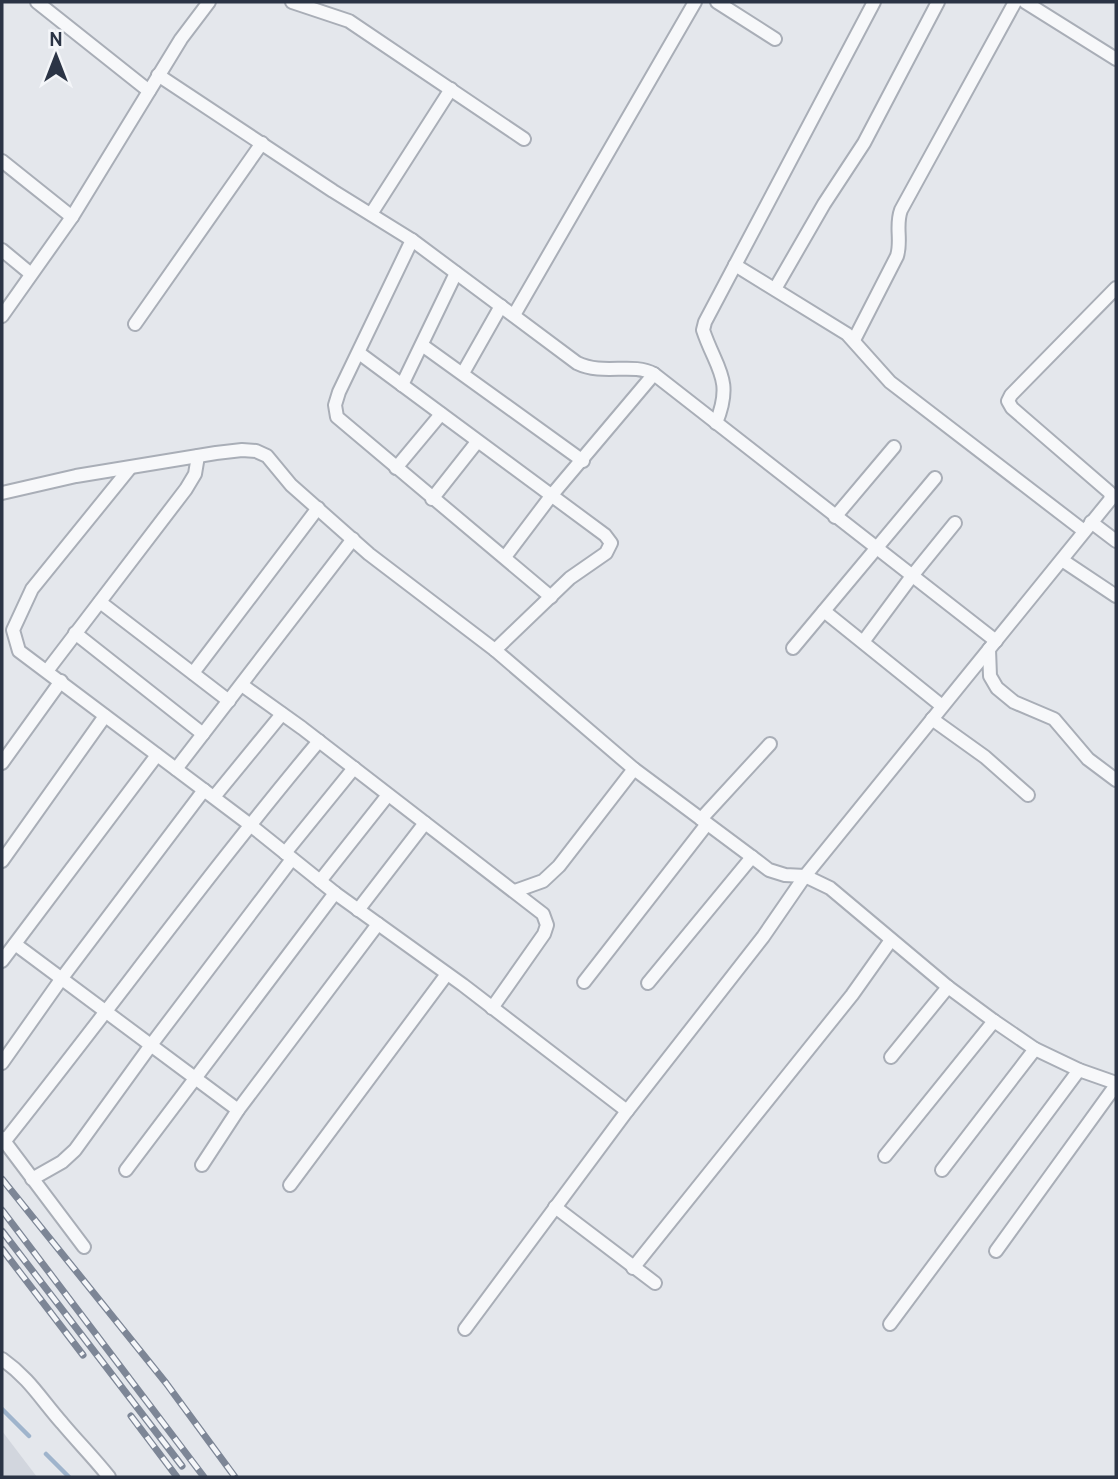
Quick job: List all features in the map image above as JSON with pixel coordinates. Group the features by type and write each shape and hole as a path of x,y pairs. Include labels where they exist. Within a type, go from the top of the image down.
{"street":[{"path":"37,2 149,91"},
{"path":"2,316 72,217 158,75 209,2"},
{"path":"292,2 349,21 524,139"},
{"path":"514,315 695,2"},
{"path":"717,2 775,39"},
{"path":"716,423 723,407 724,380 703,330 705,322 874,2"},
{"path":"775,289 819,212 864,143 938,2"},
{"path":"854,340 900,249 898,219 901,210 1015,2"},
{"path":"1025,2 1116,59"},
{"path":"158,75 412,240 514,315 563,355 589,369 639,369 654,374 912,576 992,645"},
{"path":"371,214 451,89"},
{"path":"135,324 262,143"},
{"path":"2,161 72,217"},
{"path":"412,240 337,399 337,417 551,597"},
{"path":"2,250 32,274"},
{"path":"735,265 823,317 854,340 890,382 1088,527 1116,541"},
{"path":"402,385 456,273"},
{"path":"465,1329 627,1111 763,937 805,876 1110,500 1111,494 1012,408 1008,401 1116,288"},
{"path":"463,373 501,306"},
{"path":"422,345 583,461"},
{"path":"359,354 605,534 611,543 606,553 579,570 495,650"},
{"path":"505,557 551,496 654,374"},
{"path":"396,468 441,414"},
{"path":"432,499 477,442"},
{"path":"835,517 894,447"},
{"path":"2,493 76,476 198,456 242,450 267,456 291,485 353,539 495,650 634,769 752,858 769,870 785,875 805,876 830,888 948,987 994,1021 1035,1049 1116,1084 996,1251"},
{"path":"47,671 186,489 195,474 198,456"},
{"path":"130,468 32,589 13,630 19,651 249,824 335,893 492,1007 627,1111"},
{"path":"793,648 934,478"},
{"path":"193,673 318,508"},
{"path":"863,642 956,523"},
{"path":"176,769 353,539"},
{"path":"1062,561 1116,596"},
{"path":"100,602 229,701"},
{"path":"824,611 942,706"},
{"path":"75,633 203,734"},
{"path":"992,645 990,676 997,688 1014,702 1054,719 1088,759 1116,780"},
{"path":"2,763 61,681"},
{"path":"242,685 543,914 547,930 492,1007"},
{"path":"2,1063 62,978 209,794 282,714"},
{"path":"2,860 105,716"},
{"path":"932,719 985,757 1028,795"},
{"path":"84,1247 3,1140 107,1012 249,824 319,741"},
{"path":"584,982 704,822 770,744"},
{"path":"2,961 157,755"},
{"path":"32,1179 75,1150 354,768"},
{"path":"514,891 543,881 559,866 634,769"},
{"path":"320,881 388,794"},
{"path":"358,910 425,823"},
{"path":"648,983 752,858"},
{"path":"126,1170 335,893"},
{"path":"202,1165 238,1110 378,924"},
{"path":"633,1268 852,995 891,940"},
{"path":"15,944 238,1110"},
{"path":"290,1185 447,974"},
{"path":"891,1057 948,987"},
{"path":"885,1156 994,1021"},
{"path":"942,1170 1035,1049"},
{"path":"890,1324 1079,1070"},
{"path":"555,1207 655,1283"},
{"path":"2,1359 26,1377 63,1425 109,1477"}],"shaded area":[{"path":"2,1431 37,1477 2,1477"}],"waterway":[{"path":"2,1409 29,1436"},
{"path":"46,1454 69,1477"}],"railway":[{"path":"2,1179 166,1383 235,1477"},
{"path":"2,1210 204,1477"},
{"path":"2,1231 182,1466"},
{"path":"2,1249 83,1355"},
{"path":"131,1416 177,1477"}]}
